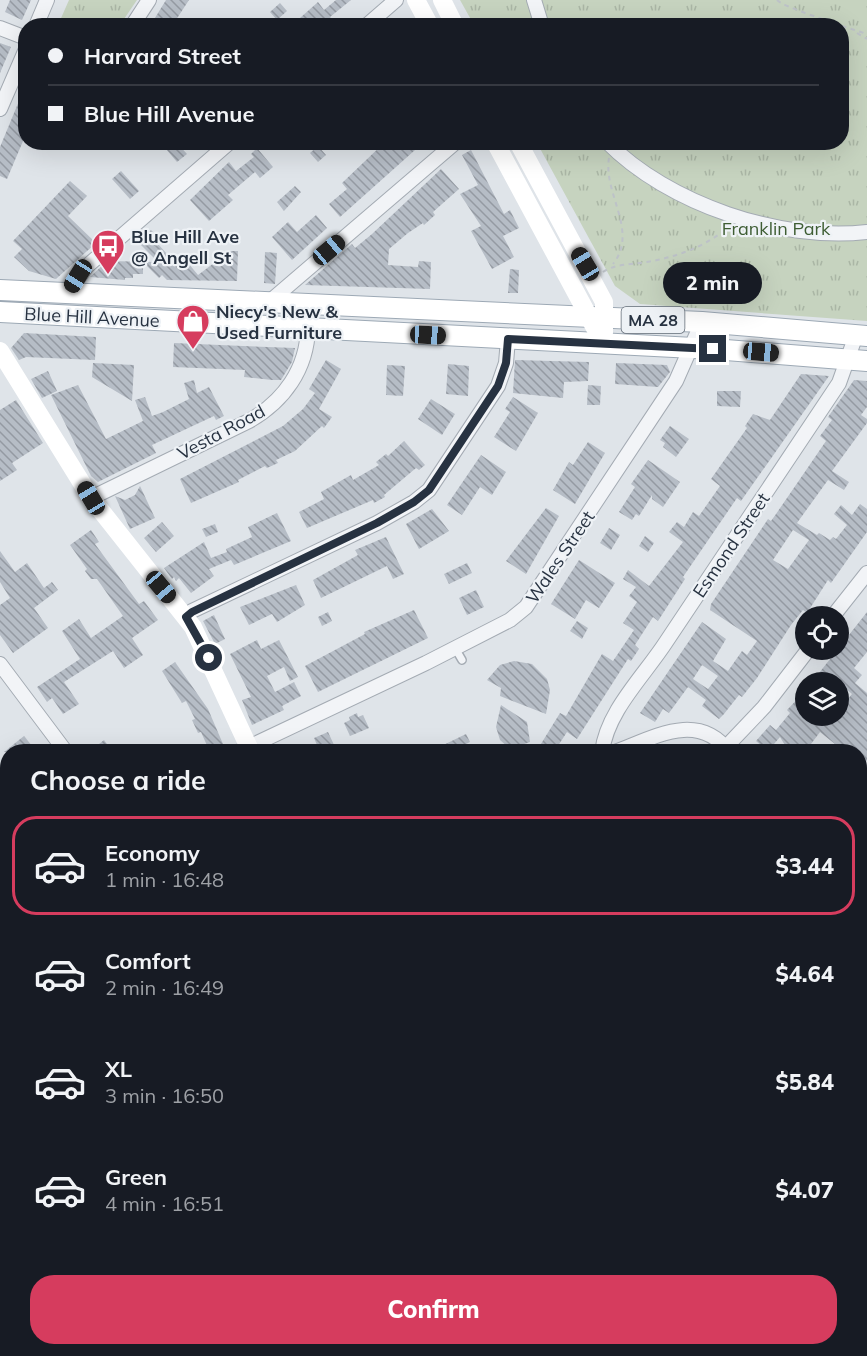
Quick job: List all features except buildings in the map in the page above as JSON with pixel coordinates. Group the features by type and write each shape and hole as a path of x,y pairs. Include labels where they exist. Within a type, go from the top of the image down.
{"main road":[{"path":"416,0 426,18"},
{"path":"442,0 451,18"},
{"path":"500,150 597,318 603,344"},
{"path":"522,150 602,297 597,318"},
{"name":"Blue Hill Avenue","path":"0,290 702,322 862,335"},
{"name":"Blue Hill Avenue","path":"0,312 691,348 858,360"},
{"path":"0,351 6,366 91,498 186,617 217,674 244,744"}],"street":[{"path":"39,18 46,0"},
{"path":"137,18 149,0"},
{"path":"375,18 396,0"},
{"path":"534,0 540,18"},
{"path":"0,27 18,35"},
{"path":"0,109 18,67"},
{"path":"68,293 86,267 221,150"},
{"path":"268,303 447,150"},
{"path":"616,150 635,168 674,192 741,216 816,233 867,232"},
{"name":"Wales Street","path":"259,744 459,654 510,620 537,594 676,381 702,322"},
{"name":"Vesta Road","path":"91,498 240,426 270,407 284,393 302,365 308,328"},
{"name":"Esmond Street","path":"604,744 606,731 614,716 839,383 858,360 862,335"},
{"path":"186,617 192,612 377,523 414,502 429,490 498,386 506,363 508,339"},
{"path":"841,606 867,573"},
{"path":"732,744 800,660"},
{"path":"0,664 60,744"},
{"path":"635,744 667,731 681,729 697,730 711,735 722,744"}],"path":[{"path":"777,0 783,5 822,18"},
{"path":"849,29 867,39"},
{"path":"855,32 867,34"},
{"path":"604,271 613,264 621,251 623,233 609,175 609,150"},
{"path":"613,264 647,262 693,249 714,239 741,216"}],"green space":[{"path":"69,0 137,0 125,18 61,18"},
{"name":"Franklin Park","path":"460,0 867,0 867,321 640,304 615,286 541,150 849,150 849,18 470,18"}],"place":[{"name":"Blue Hill Ave @ Angell St","path":"108,275"},
{"name":"Niecy's New & Used Furniture","path":"193,350"}],"route":[{"path":"209,658 186,617 192,612 377,523 414,502 429,490 447,467 498,386 506,363 508,339 713,349"}]}
